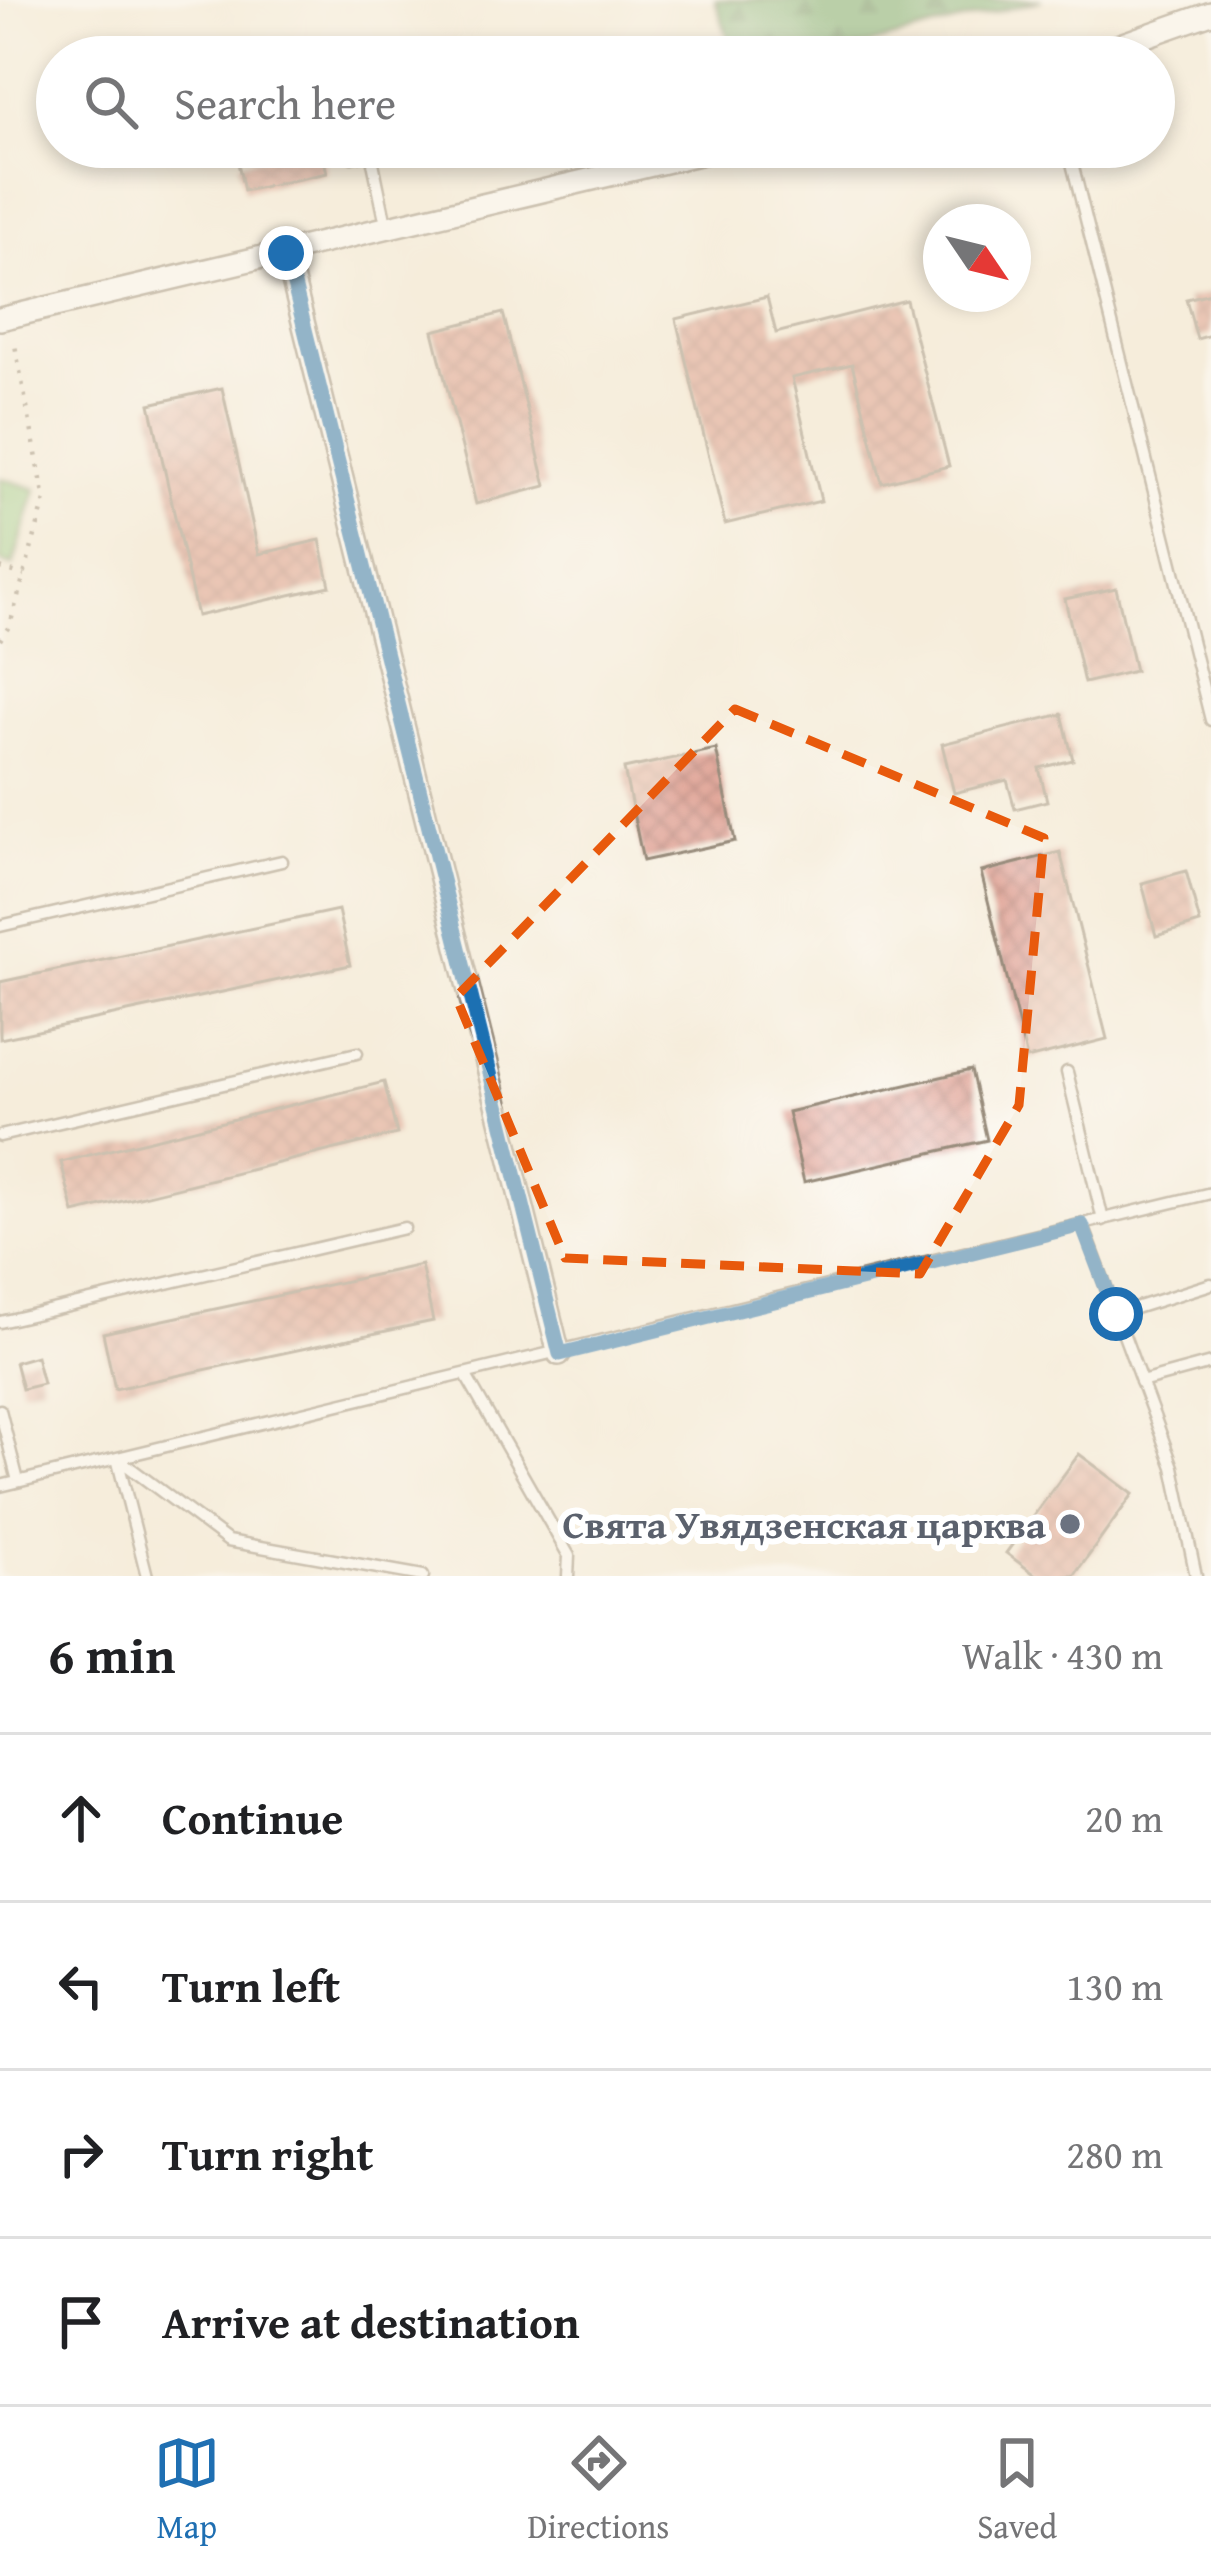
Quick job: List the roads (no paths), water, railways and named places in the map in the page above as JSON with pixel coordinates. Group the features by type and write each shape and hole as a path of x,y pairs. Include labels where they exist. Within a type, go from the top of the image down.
{"street":[{"path":"1148,36 1211,14"},
{"path":"4,318 641,168"},
{"path":"286,253 560,1354"}],"lane":[{"path":"374,168 387,229"},
{"path":"1073,168 1211,720"},
{"path":"0,926 282,861"},
{"path":"0,1136 357,1053"},
{"path":"1067,1072 1102,1220"},
{"path":"0,1486 1211,1193"},
{"path":"1082,1225 1173,1467 1196,1576"},
{"path":"0,1322 404,1228"},
{"path":"1116,1314 1211,1284"},
{"path":"1141,1382 1211,1364"},
{"path":"465,1374 568,1556 568,1576"},
{"path":"0,1410 18,1481"},
{"path":"117,1458 147,1576"},
{"path":"117,1458 228,1540 423,1576"}],"place":[{"name":"Свята Увядзенская царква","path":"1070,1524"}]}
